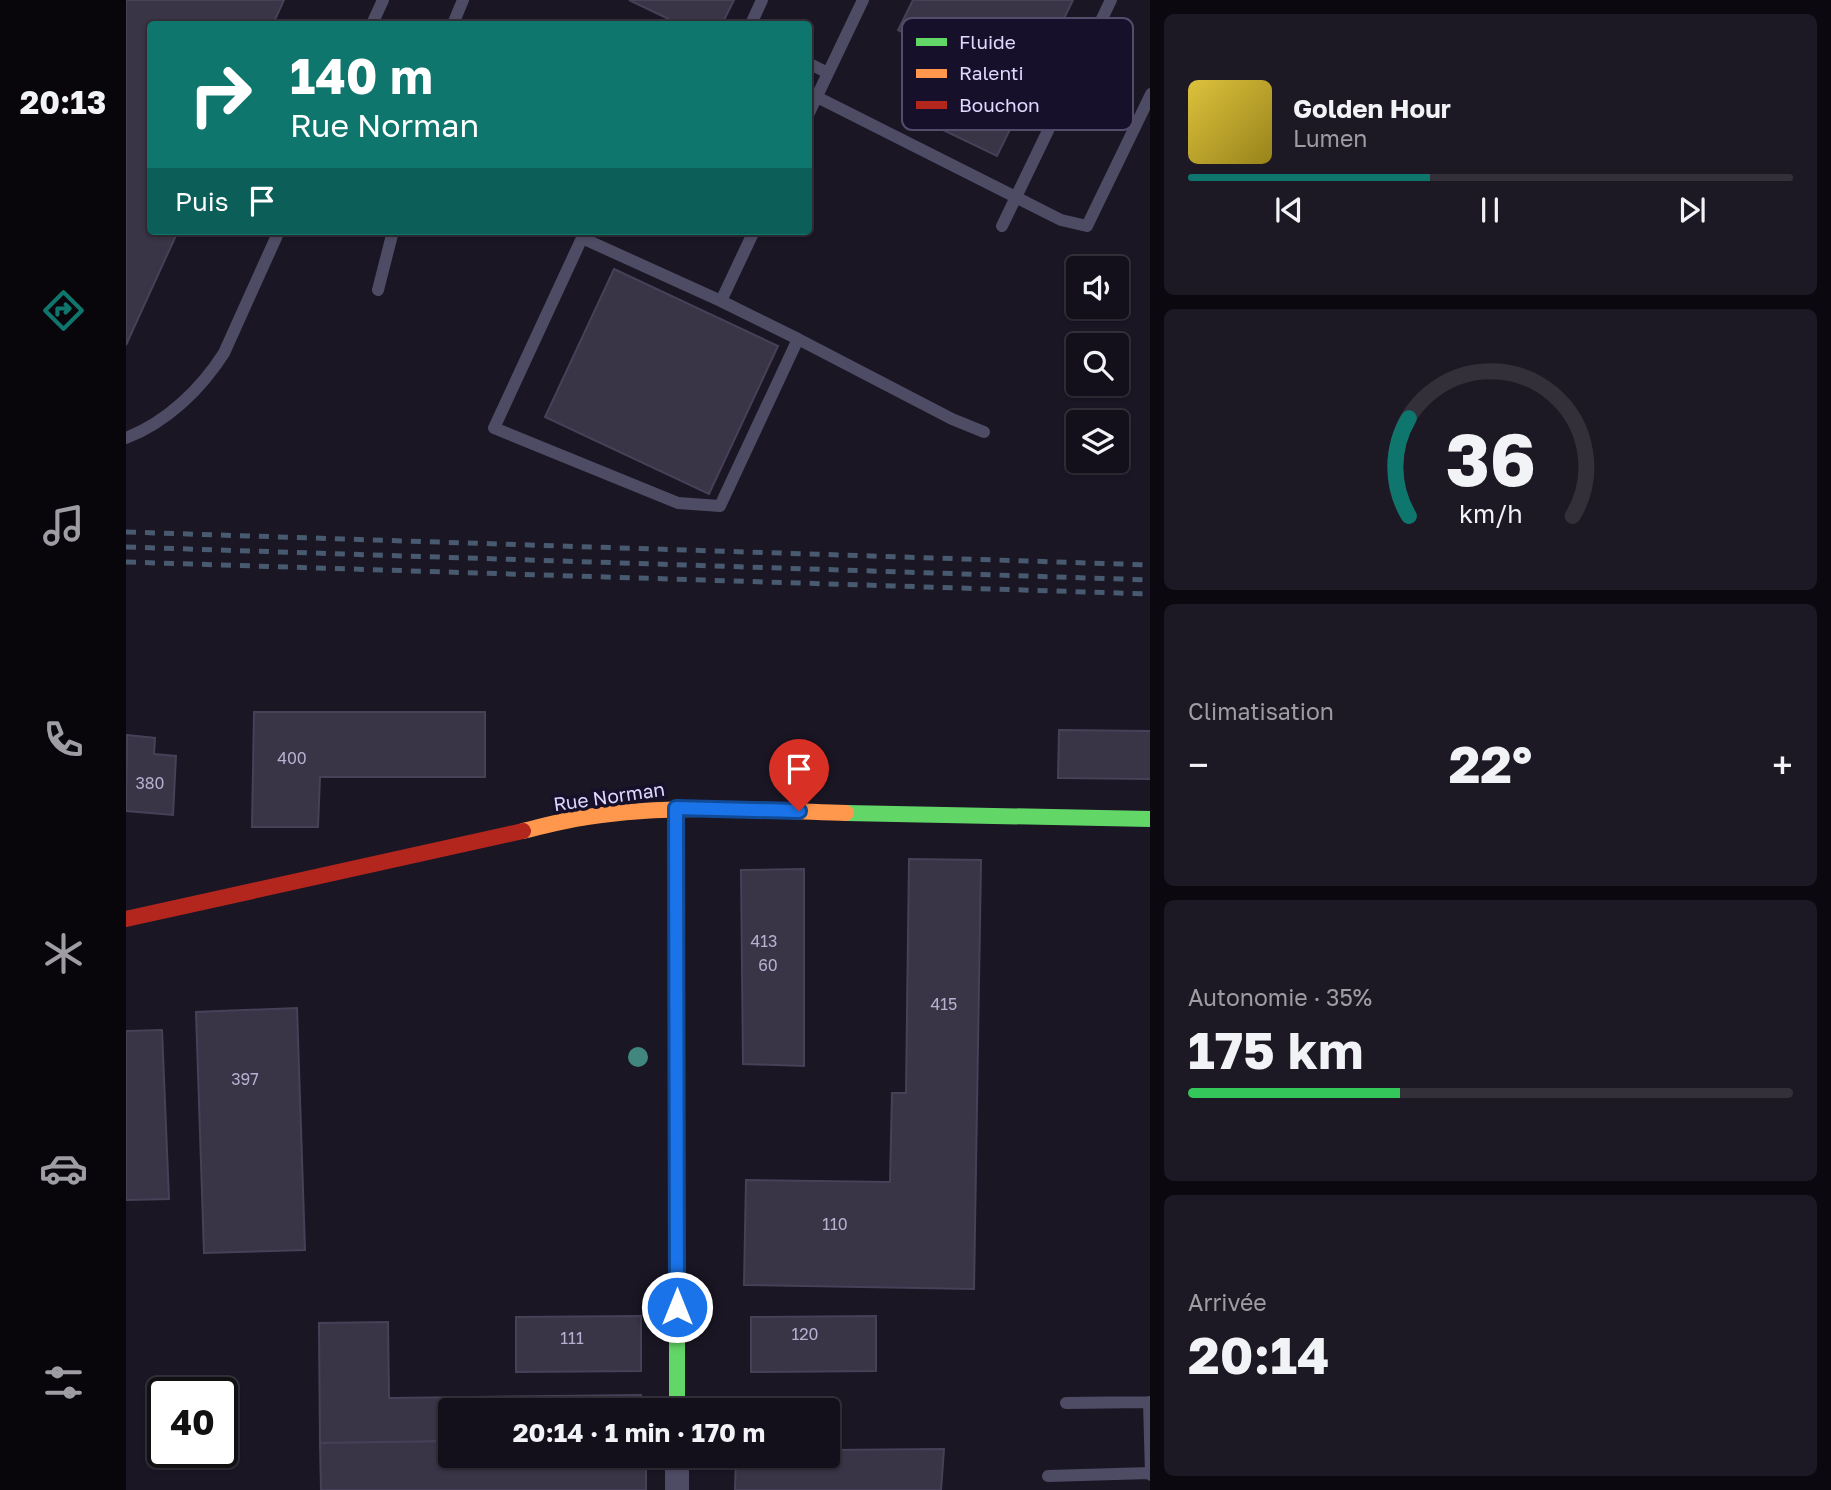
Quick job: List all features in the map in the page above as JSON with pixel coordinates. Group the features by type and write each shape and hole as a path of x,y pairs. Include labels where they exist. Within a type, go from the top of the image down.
{"street":[{"name":"Rue Norman","path":"126,919 585,817 676,808 1150,819"},
{"path":"676,808 677,1398"},
{"path":"677,1468 677,1490"}],"lane":[{"path":"373,21 383,0"},
{"path":"454,21 463,0"},
{"path":"752,21 762,0"},
{"path":"812,107 863,0"},
{"path":"1102,18 1111,0"},
{"path":"812,65 828,73"},
{"path":"817,97 1061,220 1087,226 1150,94"},
{"path":"1137,123 1150,130"},
{"path":"1002,226 1049,130"},
{"path":"126,438 181,403 200,387 214,369 224,353 277,235"},
{"path":"378,290 392,235"},
{"path":"721,301 752,235"},
{"path":"798,338 720,506 678,503 494,428 582,238 798,338 942,414 984,432"},
{"path":"1048,1476 1150,1474 1149,1402 1066,1403"}],"building":[{"path":"126,0 284,0 274,21 147,21 147,235 176,235 126,345"},
{"path":"629,0 734,0 724,21 673,21"},
{"path":"913,0 1073,0 1064,18 904,18"},
{"path":"943,130 1010,130 997,156"},
{"path":"614,269 778,346 709,494 545,417"},
{"path":"254,712 485,712 485,777 320,777 318,827 252,827"},
{"path":"1059,730 1150,731 1150,779 1058,778"},
{"path":"127,735 155,738 154,754 176,756 173,815 126,811"},
{"path":"909,859 981,860 974,1289 744,1285 746,1180 890,1182 892,1093 906,1093"},
{"path":"804,869 804,1066 743,1064 741,870"},
{"path":"297,1008 305,1250 204,1253 196,1012"},
{"path":"162,1030 169,1199 126,1200 126,1031"},
{"path":"641,1316 641,1371 516,1372 516,1317"},
{"path":"876,1316 876,1371 751,1372 751,1317"},
{"path":"388,1322 389,1398 641,1395 641,1398 438,1398 438,1441 320,1443 319,1323"},
{"path":"438,1441 438,1468 646,1468 646,1490 321,1490 320,1443"},
{"path":"944,1449 941,1490 735,1490 736,1468 840,1468 840,1450"}],"railway":[{"path":"126,532 1150,565"},
{"path":"126,547 1150,580"},
{"path":"126,562 1150,594"}],"traffic: fast":[{"path":"846,813 1150,819"},
{"path":"677,1227 677,1398"}],"traffic: slow":[{"path":"523,831 579,818 651,810 846,813"}],"traffic: jam":[{"path":"676,808 677,1227"},
{"path":"126,919 523,831"}],"route":[{"path":"677,1307 676,808 799,811"}]}
